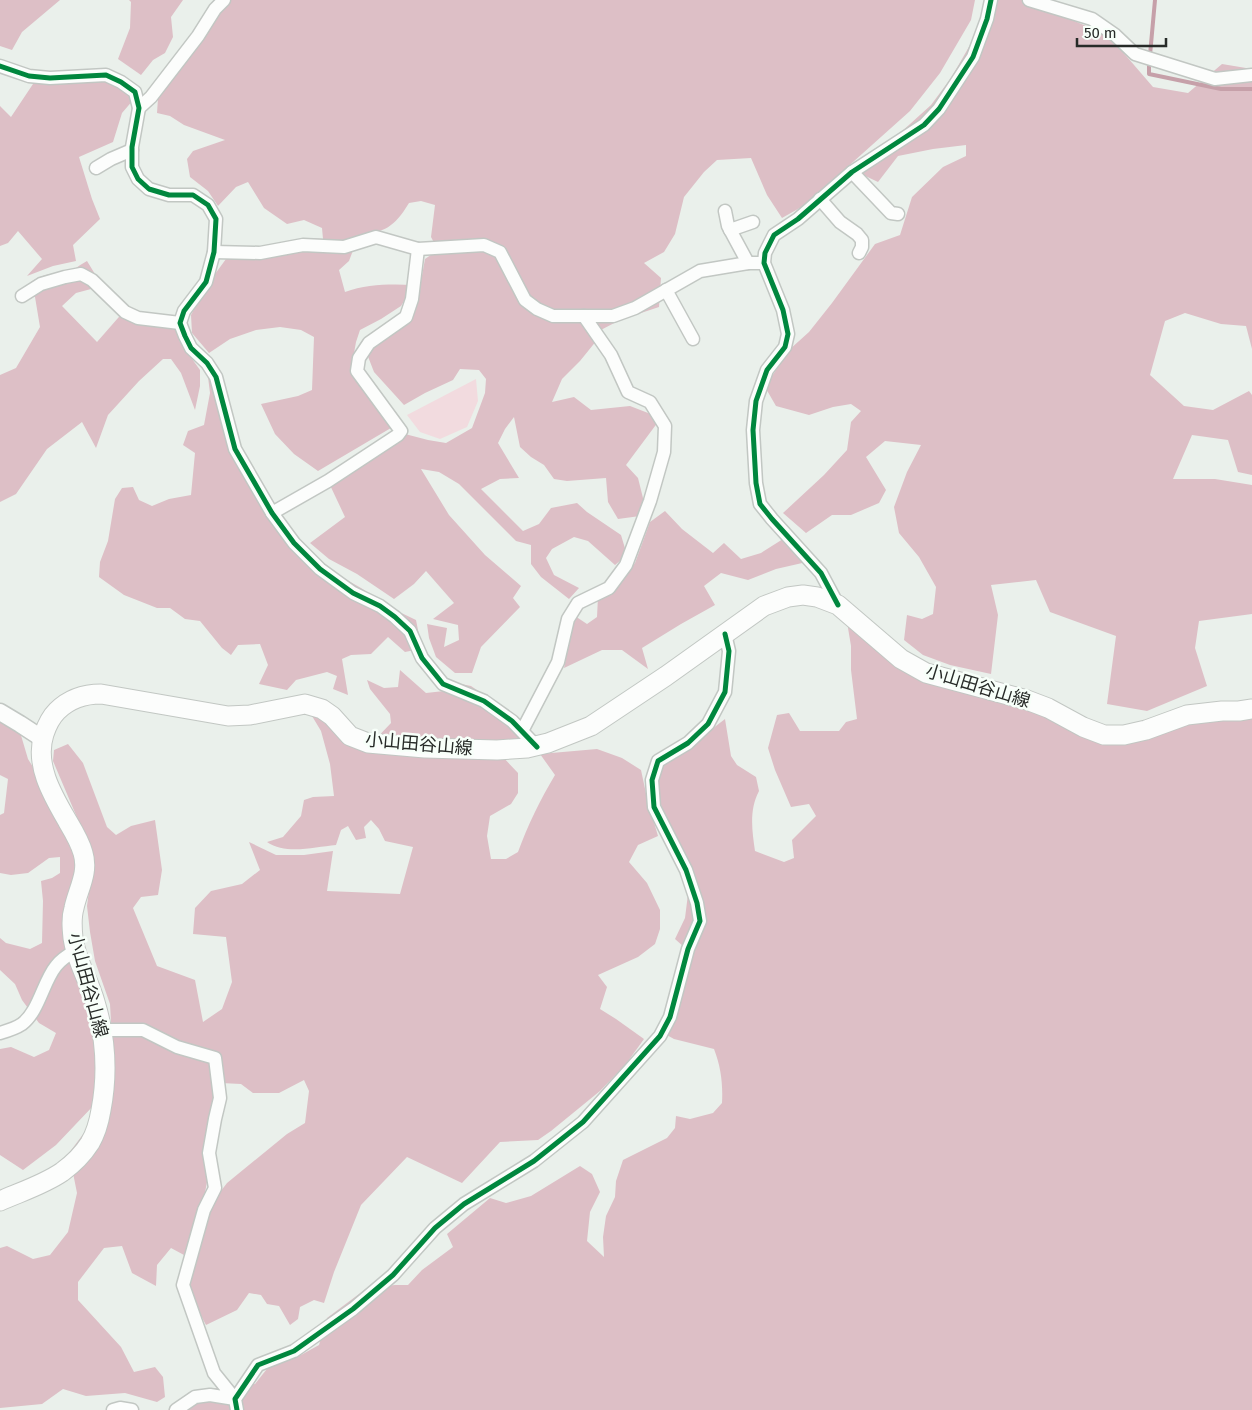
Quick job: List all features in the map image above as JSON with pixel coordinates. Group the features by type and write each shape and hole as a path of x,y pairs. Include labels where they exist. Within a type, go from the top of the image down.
{"main road":[{"name":"小山田谷山線","path":"0,1201 62,1172 83,1153 91,1141 99,1121 106,1059 95,1001 75,952 72,919 74,906 85,873 85,864 80,845 56,802 44,774 42,749 43,739 53,715 60,707 77,698 91,694 101,694 228,716 250,715 304,704 322,709 332,716 350,736 368,743 425,748 497,750 537,747 591,726 666,676 764,606 788,597 803,595 838,605 901,659 926,672 1027,700 1104,735 1124,735 1146,730 1187,715 1252,709"}],"street":[{"path":"139,108 151,97 198,36 215,9 224,0"},
{"path":"838,605 821,573 760,504 756,483 753,430 756,401 767,370 785,347 788,334 783,310 764,263 765,253 774,235 798,219 852,172 924,126 939,109 972,56 994,0"},
{"path":"1029,0 1092,19 1115,35 1135,54 1215,79 1252,75"},
{"path":"0,66 29,76 50,78 106,75 135,92 139,108 132,150 132,167 138,178 149,189 169,195 193,195 208,205 216,219 214,252 206,282 184,311 180,323 191,348 216,376 235,449 272,513 294,543 320,569 353,593 380,606 410,631 422,658 443,684 484,701 512,720 537,747"},
{"path":"96,168 110,159 132,150"},
{"path":"852,172 891,212 898,214"},
{"path":"820,199 840,222 862,240 862,247 859,253"},
{"path":"725,210 728,226 748,263"},
{"path":"730,230 753,222"},
{"path":"214,252 260,253 303,245 344,247 376,237 418,249 484,245 500,252 525,300 537,309 553,316 613,316 635,308 700,271 748,263 764,263"},
{"path":"272,513 328,481 398,435 401,431 358,371 358,364 359,358 369,343 406,317 412,299 418,249"},
{"path":"22,296 41,284 81,274 92,280 125,312 138,318 180,323"},
{"path":"666,290 693,339"},
{"path":"522,731 558,662 568,618 578,603 609,588 626,565 650,501 664,452 665,426 650,402 628,392 611,355 584,316"},
{"path":"236,1404 258,1365 294,1350 353,1309 393,1275 435,1228 464,1204 534,1161 583,1122 660,1036 670,1017 688,949 700,921 697,903 686,870 654,807 652,780 658,761 688,743 708,724 725,692 728,651 725,634"},
{"path":"0,712 43,739"},
{"path":"0,1032 22,1024 33,1011 56,965 75,952"},
{"path":"102,1030 143,1030 178,1047 215,1058 220,1098 209,1153 216,1188 204,1210 183,1285 214,1373 236,1404"},
{"path":"176,1410 195,1397 210,1395 236,1404"},
{"path":"113,1410 120,1408 132,1410"}],"shaded area":[{"path":"0,0 60,0 22,32 12,50 0,46"},
{"path":"129,0 183,0 171,17 173,37 165,53 153,60 141,75 118,59 130,28 131,2"},
{"path":"217,0 975,0 971,20 940,73 910,111 805,205 782,218 767,195 751,158 717,160 704,172 684,197 675,234 664,252 644,263 661,278 659,307 620,320 597,332 597,340 562,379 552,402 574,397 591,410 630,406 661,418 626,465 638,478 644,502 640,516 618,519 608,502 606,478 567,481 554,479 544,465 520,447 514,417 505,429 498,443 519,478 500,479 481,489 523,531 539,524 551,508 577,503 621,535 627,555 615,565 588,541 574,537 552,549 546,558 554,575 579,588 569,599 541,577 531,564 531,545 516,541 459,484 439,472 421,469 449,515 485,555 521,586 513,598 520,607 481,647 472,673 455,673 436,657 429,638 427,624 447,628 444,647 459,640 458,625 433,619 454,603 426,571 414,584 394,599 357,574 329,559 310,543 345,517 329,483 405,434 446,443 472,428 485,393 486,379 479,370 460,369 453,380 404,405 374,372 367,354 378,338 406,316 419,292 425,259 438,250 431,237 435,205 421,201 409,203 398,218 388,227 358,237 349,261 339,270 345,292 379,285 414,285 401,306 360,330 351,370 396,425 318,471 294,454 275,434 261,404 298,396 312,390 314,337 301,330 280,327 256,330 230,339 209,353 192,333 191,315 207,285 226,259 237,254 272,248 304,238 323,239 322,228 304,220 287,224 264,208 248,182 236,187 218,206 208,191 190,177 187,159 193,151 225,140 184,125 170,116 157,113 159,84"},
{"path":"991,0 1035,0 1063,16 1109,36 1153,87 1188,93 1222,64 1252,69 1252,349 1246,326 1221,324 1185,313 1165,321 1150,375 1184,406 1213,410 1249,391 1252,395 1252,475 1238,472 1228,440 1192,435 1173,479 1215,479 1252,485 1252,614 1199,621 1195,648 1207,686 1147,711 1107,704 1116,636 1050,612 1036,580 991,585 998,615 991,674 950,665 923,655 904,640 907,615 922,619 933,614 936,587 919,557 899,533 894,507 907,472 921,445 885,441 866,457 886,490 879,503 851,515 832,515 806,533 783,513 824,475 847,450 851,422 861,411 851,404 833,407 809,415 776,406 765,387 789,350 809,332 875,244 900,235 912,197 943,167 966,156 966,145 898,156 878,182 857,172 931,105 951,78 981,26"},
{"path":"111,73 134,99 122,113 113,142 79,157 100,219 73,245 76,261 53,266 27,276 42,259 18,231 8,243 0,246 0,106 11,117 39,75"},
{"path":"87,261 98,279 91,289 76,293 62,306 97,342 125,310 175,328 180,342 200,370 200,386 195,410 181,373 171,359 163,359 139,381 108,415 96,448 82,422 47,449 16,494 0,502 0,375 16,368 40,327 35,297 24,290 29,284 41,277 76,268"},
{"path":"208,377 222,401 231,448 255,497 294,550 361,588 393,609 416,620 419,635 425,648 405,652 388,637 371,654 351,655 342,659 348,695 333,689 337,676 327,672 296,680 287,690 259,684 268,665 260,644 238,645 231,655 222,648 200,621 185,619 170,608 157,608 124,595 99,577 100,562 108,541 115,499 122,488 133,487 139,500 152,506 169,499 191,495 195,453 183,445 188,431 204,425 210,393"},
{"path":"476,379 478,401 467,427 440,439 420,432 407,415"},
{"path":"665,511 682,529 713,553 724,543 741,559 761,553 783,539 789,547 811,561 776,569 748,580 721,573 704,586 715,605 642,648 648,669 622,650 602,650 564,668 575,616 587,624 597,617 598,597 614,590 635,563 650,522"},
{"path":"846,616 902,653 1096,738 1201,704 1252,702 1252,1410 168,1410 209,1389 255,1384 274,1360 301,1355 319,1345 327,1318 367,1288 408,1285 422,1270 453,1247 447,1234 490,1198 506,1203 531,1196 580,1166 592,1174 600,1192 590,1212 587,1241 604,1257 603,1237 606,1216 615,1197 616,1181 623,1160 667,1138 675,1128 676,1116 690,1119 713,1113 722,1103 721,1076 714,1049 674,1039 656,1029 686,984 693,955 675,939 685,918 688,894 677,847 660,802 658,777 664,761 686,749 725,719 731,756 737,765 756,777 759,791 754,805 752,820 755,851 784,862 794,858 792,840 816,816 809,804 791,807 768,748 777,715 789,713 800,731 839,731 846,722 857,719 851,670 851,646"},
{"path":"400,670 426,693 444,691 461,684 471,686 497,704 533,735 501,755 518,773 518,793 511,804 490,816 487,836 491,859 506,859 518,852 544,794 555,775 540,754 597,749 622,758 641,770 658,836 638,845 629,862 647,883 660,910 660,929 655,944 638,957 598,975 607,987 600,1009 644,1039 626,1064 600,1091 551,1131 538,1140 500,1142 462,1183 407,1157 361,1205 334,1272 324,1303 314,1300 300,1307 298,1319 290,1325 279,1306 267,1304 261,1295 249,1293 237,1310 206,1325 191,1297 186,1272 208,1208 227,1183 287,1134 305,1123 309,1091 304,1080 279,1093 253,1093 241,1084 221,1083 201,1213 184,1255 171,1248 157,1265 156,1286 132,1273 122,1246 104,1248 78,1282 78,1300 121,1347 134,1372 155,1367 163,1377 165,1397 157,1402 125,1393 86,1396 63,1389 42,1404 0,1408 0,1248 7,1246 33,1259 50,1255 68,1232 77,1193 69,1153 87,1129 113,1057 110,1004 95,961 90,932 87,906 92,868 87,841 53,761 54,750 68,744 83,763 107,827 116,835 131,826 155,820 162,870 158,895 141,897 133,908 157,966 195,980 203,1022 222,1009 232,982 226,937 193,934 195,908 211,891 242,884 260,870 249,842 276,855 304,855 333,851 327,891 400,894 413,847 385,841 379,829 371,820 364,827 366,838 356,840 348,826 341,830 336,845 291,849 275,846 267,842 283,837 301,816 304,800 313,797 334,796 330,764 321,731 309,711 368,747 391,723 390,714 370,689 367,680 384,688 398,687"},
{"path":"0,720 20,732 28,759 38,775 78,865 74,882 87,999 95,1033 98,1071 94,1105 56,1145 23,1170 0,1155 0,1049 11,1047 34,1057 49,1050 56,1033 39,1023 22,1000 15,984 0,970 0,938 6,943 30,949 42,943 43,901 41,881 52,878 60,873 60,857 49,858 28,873 11,875 0,873 0,815 4,813 8,779 0,775"}],"waterway":[{"path":"1150,55 1155,0"},
{"path":"1149,62 1149,74 1221,89 1252,89"}],"cycle path":[{"path":"838,605 821,573 760,504 756,483 753,430 756,401 767,370 785,347 788,334 783,310 764,263 765,253 774,235 798,219 852,172 924,125 939,109 973,57 987,19 991,0"},
{"path":"0,66 29,76 50,78 106,75 121,82 135,92 139,108 132,147 132,167 138,179 149,189 169,195 193,195 208,205 216,219 214,252 206,282 184,311 180,323 191,348 207,363 216,377 235,449 272,513 294,543 320,569 353,593 380,606 410,631 422,658 443,684 484,701 512,721 537,747"},
{"path":"237,1410 235,1399 258,1365 294,1351 353,1309 393,1275 435,1228 464,1204 534,1161 583,1122 660,1036 670,1017 688,949 700,921 697,903 686,870 654,807 652,780 658,761 688,743 708,724 725,692 729,651 725,634"}]}
